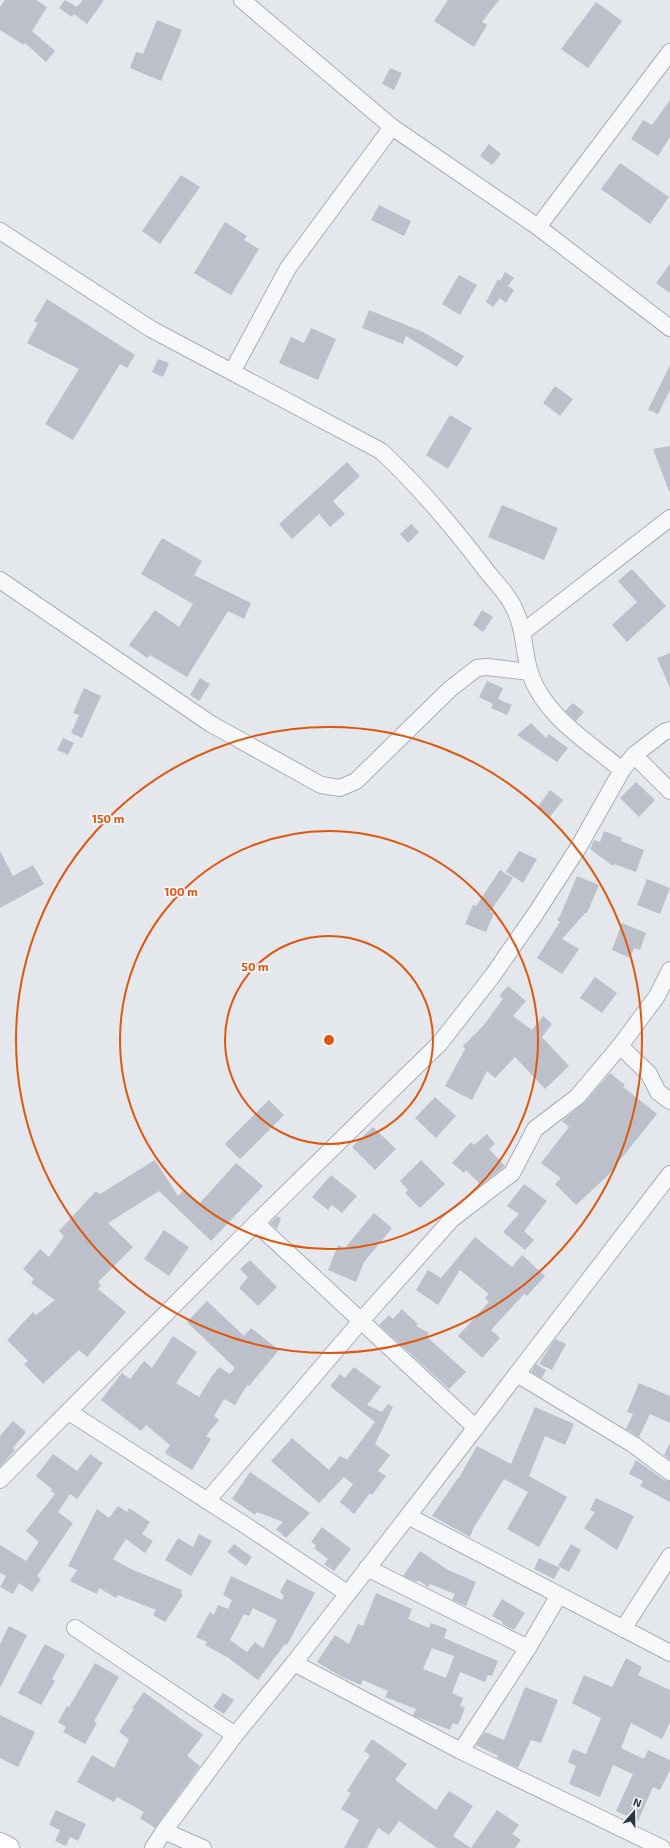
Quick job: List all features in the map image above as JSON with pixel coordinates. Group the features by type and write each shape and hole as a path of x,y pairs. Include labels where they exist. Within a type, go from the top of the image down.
{"main road":[{"path":"0,1844 8,1848"}],"street":[{"path":"242,0 392,127 538,226 670,328"},
{"path":"538,226 670,52"},
{"path":"232,372 288,268 392,127"},
{"path":"0,232 151,329 381,451 406,474 448,521 514,607 523,632 530,672 544,703 560,719 622,770"},
{"path":"523,632 670,518"},
{"path":"0,580 211,724 321,785 340,788 356,781 450,689 477,668 487,667 530,672"},
{"path":"0,1480 256,1223 440,1044 493,974 536,913 578,848 622,770 634,755 664,732 670,730"},
{"path":"634,755 670,791"},
{"path":"207,1501 360,1322 452,1219 512,1173 535,1129 577,1097 620,1046 657,996 670,970"},
{"path":"620,1046 649,1074 658,1092 670,1101"},
{"path":"153,1848 235,1735 294,1664 516,1374 665,1191 670,1174"},
{"path":"256,1223 360,1322 476,1428"},
{"path":"516,1374 634,1445 670,1472"},
{"path":"69,1412 347,1593"},
{"path":"408,1516 670,1653"},
{"path":"623,1629 670,1556"},
{"path":"367,1568 528,1648"},
{"path":"461,1751 528,1648 559,1595"},
{"path":"75,1628 235,1735"},
{"path":"294,1664 461,1751 662,1848"},
{"path":"164,1831 203,1848"}],"building":[{"path":"5,0 36,0 47,7 32,31 55,51 46,62 25,43 24,45 0,30 0,7"},
{"path":"65,0 77,7 83,0 104,0 87,24 74,14 72,17 59,8"},
{"path":"448,0 499,0 482,22 487,25 474,47 434,21"},
{"path":"596,2 622,21 588,68 561,49"},
{"path":"157,20 182,30 161,81 130,68 136,52 143,54"},
{"path":"390,68 402,73 394,90 382,84"},
{"path":"670,100 670,137 658,156 631,139 643,120 652,125"},
{"path":"489,144 501,154 492,165 480,156"},
{"path":"620,163 669,197 650,224 601,189"},
{"path":"181,175 200,187 160,244 142,231"},
{"path":"379,205 411,221 404,236 371,220"},
{"path":"225,222 247,236 244,240 259,249 231,295 194,273"},
{"path":"670,264 670,293 656,283"},
{"path":"505,272 514,278 508,286 514,290 506,303 500,298 493,307 486,302 498,279 500,281"},
{"path":"459,275 477,285 460,315 442,304"},
{"path":"47,299 135,355 127,368 120,364 73,440 45,424 79,369 27,343 38,323 34,321"},
{"path":"369,310 423,332 464,356 457,367 406,336 403,344 362,328"},
{"path":"311,328 336,339 318,380 279,363 291,337 304,343"},
{"path":"158,359 169,363 163,377 152,372"},
{"path":"670,365 670,390 658,414 648,410"},
{"path":"555,386 573,399 560,416 543,403"},
{"path":"450,415 472,428 448,469 426,455"},
{"path":"670,446 670,491 669,491 653,449"},
{"path":"347,462 360,476 333,501 345,514 330,527 319,514 292,539 279,524"},
{"path":"502,505 558,528 544,560 488,537"},
{"path":"411,524 419,532 408,543 400,534"},
{"path":"162,538 202,561 194,575 251,603 244,619 228,611 187,677 150,655 147,658 129,645 155,610 179,627 193,604 141,574"},
{"path":"632,569 666,606 627,642 612,625 637,602 618,581"},
{"path":"482,610 493,617 483,632 473,625"},
{"path":"670,653 670,688 657,658"},
{"path":"200,678 210,684 199,701 190,695"},
{"path":"487,681 503,688 498,699 512,705 507,715 491,708 493,704 479,697"},
{"path":"84,688 101,696 82,738 71,733 79,715 73,713"},
{"path":"573,703 584,712 576,721 565,711"},
{"path":"531,723 546,738 549,734 568,748 557,762 517,735"},
{"path":"63,738 74,743 68,755 57,750"},
{"path":"636,782 655,800 639,817 620,798"},
{"path":"550,790 563,800 549,818 537,808"},
{"path":"604,831 622,838 621,841 644,850 636,872 614,864 613,866 590,849 594,840 600,842"},
{"path":"0,851 13,876 33,865 44,884 0,908"},
{"path":"519,851 537,859 523,883 506,872"},
{"path":"500,870 513,878 490,912 494,913 486,932 465,924 473,905 476,906"},
{"path":"577,876 599,885 587,913 585,913 562,939 579,949 562,974 537,958 560,922 557,920"},
{"path":"647,879 670,888 660,914 637,905"},
{"path":"622,923 646,933 640,950 634,948 630,958 612,950"},
{"path":"595,977 617,993 602,1013 580,998"},
{"path":"508,986 526,1001 513,1016 532,1030 543,1016 552,1024 542,1037 569,1066 545,1089 515,1057 495,1078 487,1071 472,1100 445,1086 465,1049 463,1046 483,1026 503,999 499,996"},
{"path":"610,1073 625,1085 623,1087 657,1114 616,1165 617,1167 576,1205 555,1184 561,1178 541,1163 569,1127 562,1121 584,1103"},
{"path":"435,1097 456,1116 436,1138 415,1118"},
{"path":"269,1100 284,1115 240,1159 225,1144"},
{"path":"373,1127 396,1149 375,1170 352,1147"},
{"path":"487,1134 495,1144 489,1149 505,1166 481,1185 466,1170 464,1173 452,1163 471,1142 474,1145"},
{"path":"155,1160 178,1196 184,1190 199,1204 236,1163 263,1186 211,1241 159,1191 108,1223 133,1247 98,1282 101,1285 98,1289 126,1312 87,1357 79,1350 43,1384 24,1364 28,1361 7,1340 33,1312 36,1315 55,1300 31,1283 34,1279 23,1269 40,1249 49,1257 64,1236 59,1231 96,1191 100,1194"},
{"path":"421,1160 445,1184 420,1208 405,1193 408,1190 400,1181"},
{"path":"331,1175 357,1196 342,1213 332,1205 328,1210 312,1197"},
{"path":"524,1184 547,1201 524,1231 534,1240 525,1250 503,1232 519,1214 507,1206"},
{"path":"374,1213 392,1228 364,1262 356,1282 328,1270 338,1245 345,1248"},
{"path":"277,1216 281,1218 277,1229 270,1223"},
{"path":"164,1230 189,1247 169,1276 144,1259"},
{"path":"475,1237 512,1267 522,1255 545,1276 527,1296 524,1294 491,1330 500,1338 482,1358 458,1336 489,1302 485,1298 489,1294 460,1270 438,1305 416,1290 428,1270 441,1278"},
{"path":"250,1260 277,1287 258,1306 239,1288 248,1277 240,1269"},
{"path":"207,1301 244,1336 251,1328 279,1350 249,1386 247,1385 235,1405 224,1399 214,1416 219,1420 206,1436 211,1439 192,1470 165,1453 170,1445 146,1425 141,1431 101,1400 122,1373 130,1379 144,1361 152,1368 173,1336 197,1352 176,1383 199,1397 219,1367 230,1374 235,1368 187,1322"},
{"path":"402,1309 418,1324 416,1326 429,1333 427,1337 466,1372 449,1389 379,1325 389,1315 393,1319"},
{"path":"555,1339 566,1344 552,1370 539,1364"},
{"path":"536,1364 546,1370 542,1378 531,1372"},
{"path":"354,1367 381,1387 367,1405 382,1412 388,1404 393,1407 375,1444 390,1455 378,1471 386,1476 372,1495 370,1493 354,1514 340,1502 353,1484 344,1477 319,1503 271,1461 292,1438 329,1470 340,1456 347,1460 375,1422 330,1386 340,1374 345,1378"},
{"path":"639,1383 670,1396 670,1423 650,1414 639,1437 626,1429 633,1414 627,1412"},
{"path":"535,1407 574,1424 565,1445 545,1436 529,1476 567,1497 539,1547 507,1529 528,1492 504,1479 474,1527 470,1537 432,1516 459,1478 477,1446 511,1464"},
{"path":"13,1421 26,1432 13,1448 15,1450 0,1467 0,1436"},
{"path":"670,1443 670,1460 664,1455"},
{"path":"53,1454 77,1471 90,1454 103,1463 77,1499 70,1494 58,1512 73,1523 37,1576 41,1579 32,1592 19,1583 13,1594 0,1587 6,1576 0,1573 0,1545 26,1561 39,1542 26,1531 55,1494 51,1491 52,1489 36,1476"},
{"path":"636,1460 664,1480 670,1481 670,1502 640,1486 643,1481 629,1474"},
{"path":"250,1472 310,1513 286,1538 276,1529 283,1522 257,1512 255,1515 232,1499"},
{"path":"596,1498 634,1516 617,1550 584,1528 595,1512 590,1510"},
{"path":"118,1506 127,1512 129,1508 150,1522 142,1534 153,1541 145,1553 126,1539 113,1559 131,1569 182,1590 181,1593 183,1595 165,1622 153,1615 156,1610 118,1595 116,1598 99,1588 97,1594 70,1581 77,1570 68,1566 97,1509 109,1518"},
{"path":"322,1527 351,1549 334,1571 324,1564 328,1559 314,1548 316,1545 311,1542"},
{"path":"199,1534 212,1541 191,1576 165,1560 178,1538 193,1547"},
{"path":"234,1544 252,1557 246,1566 227,1552"},
{"path":"571,1544 581,1550 569,1572 558,1566"},
{"path":"420,1551 448,1570 476,1582 466,1606 452,1600 455,1594 430,1584 428,1587 418,1580 417,1582 403,1576"},
{"path":"539,1558 560,1568 554,1579 534,1569"},
{"path":"231,1576 282,1600 284,1596 280,1592 287,1579 315,1593 287,1645 285,1644 258,1680 227,1657 205,1645 207,1642 196,1637 210,1612 214,1615 218,1605 228,1609 232,1600 223,1595","holes":["253,1608 277,1620 263,1648 255,1642 247,1652 230,1640 244,1614 249,1616"]},
{"path":"376,1593 412,1609 408,1619 429,1628 431,1623 447,1629 444,1638 498,1661 492,1676 488,1675 485,1682 460,1672 452,1693 463,1698 460,1706 465,1708 458,1725 453,1723 450,1730 414,1716 413,1715 416,1709 385,1697 388,1691 363,1680 361,1685 340,1676 317,1662 335,1635 349,1644 358,1624 363,1626","holes":["432,1648 454,1656 446,1678 423,1669"]},
{"path":"502,1599 525,1613 514,1630 502,1624 503,1622 492,1616"},
{"path":"9,1626 27,1635 0,1688 0,1644"},
{"path":"45,1644 65,1655 52,1679 55,1681 41,1705 18,1693"},
{"path":"626,1658 642,1667 638,1675 670,1690 670,1722 662,1739 631,1723 621,1748 644,1759 648,1750 670,1760 670,1770 660,1790 653,1787 638,1821 616,1811 633,1774 613,1765 600,1797 569,1784 576,1766 568,1762 573,1749 586,1754 601,1718 572,1703 584,1675 612,1687"},
{"path":"95,1663 119,1677 94,1721 97,1723 85,1744 63,1732 66,1727 58,1722 67,1706 69,1707"},
{"path":"525,1687 558,1700 541,1743 531,1740 518,1768 497,1758 498,1756 476,1745 485,1732 504,1740"},
{"path":"144,1692 203,1735 187,1756 200,1766 155,1828 140,1818 144,1812 117,1797 114,1802 77,1782 92,1755 114,1768 129,1739 119,1732 134,1709 132,1708"},
{"path":"223,1693 234,1700 224,1714 213,1707"},
{"path":"0,1715 35,1732 18,1767 0,1758"},
{"path":"372,1739 407,1764 395,1780 436,1810 449,1791 473,1806 453,1836 471,1848 437,1848 399,1821 389,1835 378,1828 367,1848 344,1848 359,1820 341,1809 351,1793 347,1791 370,1755 364,1751"},
{"path":"56,1810 86,1824 78,1841 70,1837 66,1846 55,1841 60,1830 49,1825"},
{"path":"497,1810 519,1825 512,1834 521,1840 515,1848 471,1848"}]}
